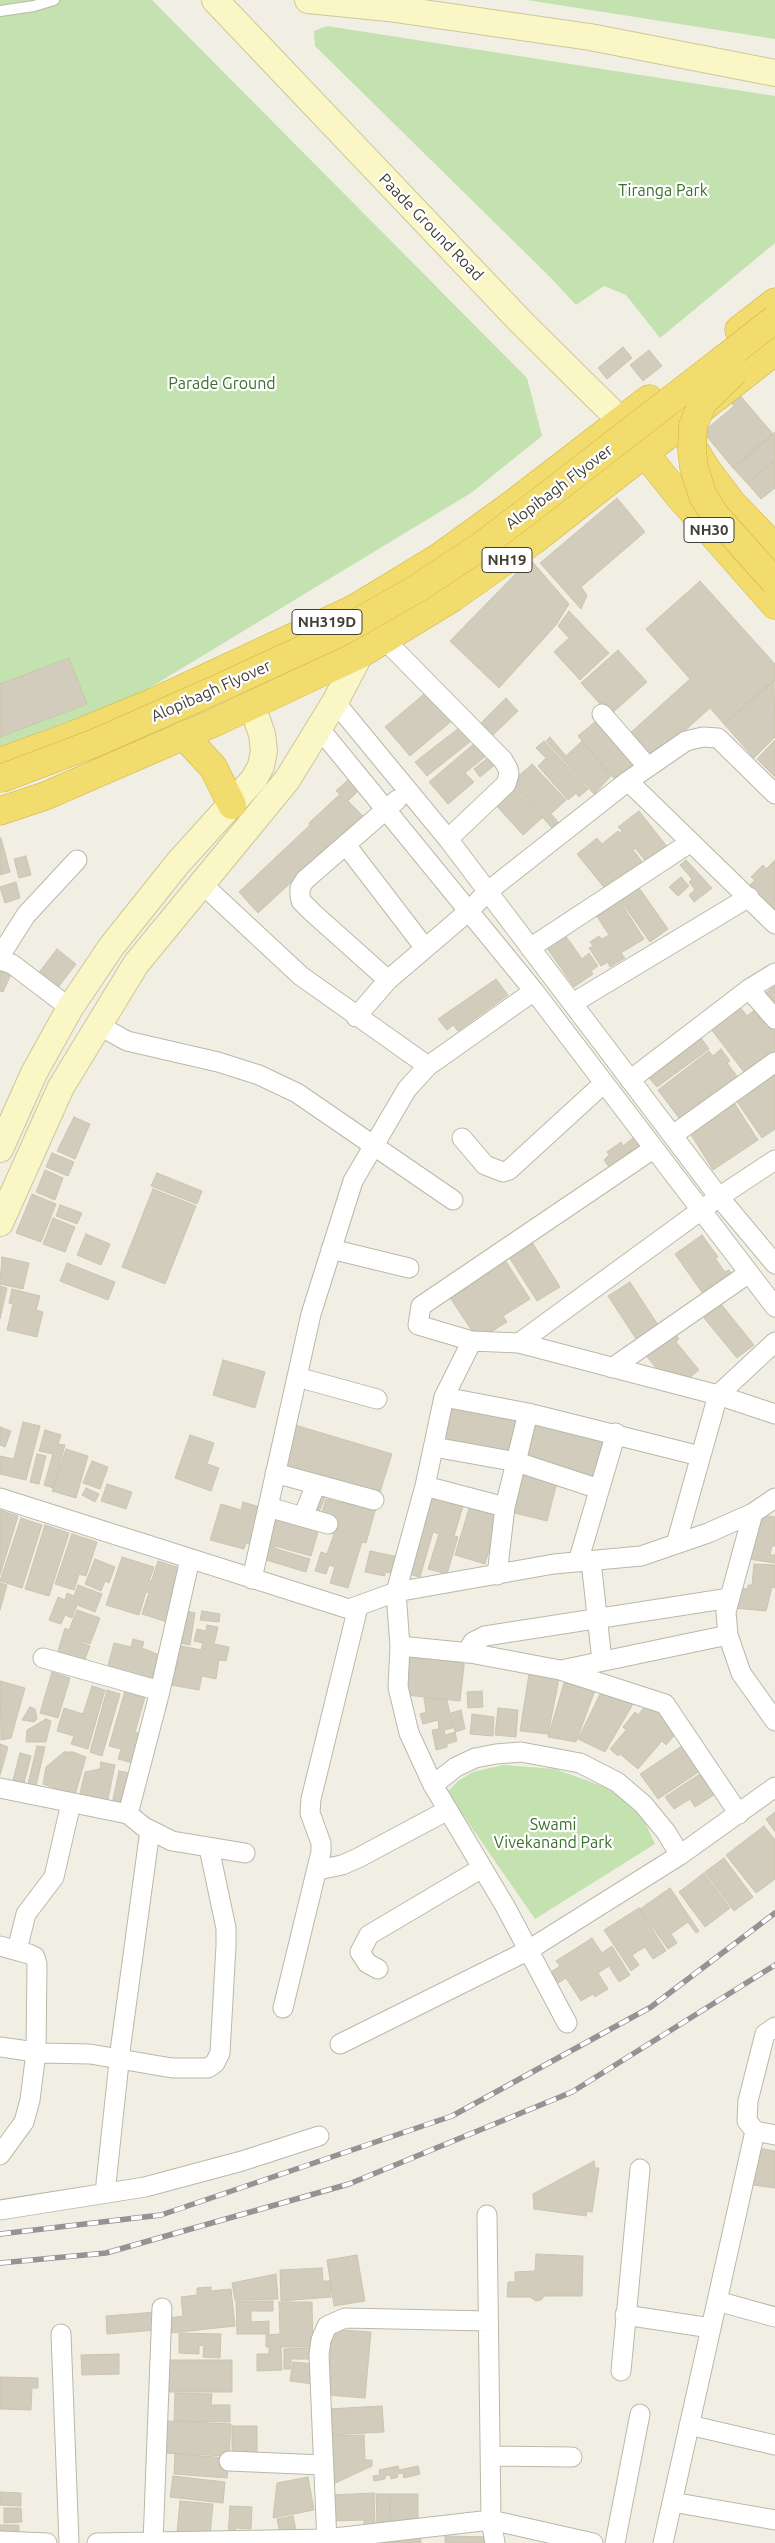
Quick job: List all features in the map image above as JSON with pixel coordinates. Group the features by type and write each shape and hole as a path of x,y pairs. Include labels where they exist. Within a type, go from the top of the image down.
{"highway":[{"path":"621,421 775,302"},
{"name":"Alopibagh Flyover","path":"0,779 96,743 215,690 341,632 418,588 480,547 538,504 775,319"},
{"name":"Alopibagh Flyover","path":"0,797 69,772 192,719 334,652 430,602 531,530 775,340"},
{"path":"645,454 775,351"},
{"path":"735,371 703,402 694,426 692,451 694,468 703,496 715,515 775,582"},
{"name":"NH30","path":"657,393 707,470 732,503 775,548"},
{"name":"Paade Ground Road","path":"621,421 645,454"},
{"name":"NH319D","path":"0,762 74,735 152,702 354,609 438,558 514,504 621,421"},
{"name":"NH30","path":"645,454 775,605"},
{"name":"NH19","path":"360,654 476,582 645,454"},
{"name":"NH319D","path":"0,811 45,796 252,706 360,654"},
{"path":"183,735 213,767 232,805"}],"main road":[{"name":"Paade Ground Road","path":"215,0 522,323 621,421"},
{"path":"308,0 397,10 590,37 775,73"},
{"path":"0,1223 61,1087 136,964 201,883 232,850 287,780 335,702 360,654"},
{"path":"0,1149 34,1073 70,1008 111,947 178,863 232,805 254,778 261,766 264,752 262,734 252,706"},
{"path":"264,752 300,760"},
{"path":"0,1158 24,1169"}],"street":[{"path":"384,639 502,760 508,769 509,774 506,784 448,839"},
{"path":"335,702 407,792 448,839 719,1196 775,1264"},
{"path":"602,714 647,766"},
{"path":"319,728 387,808 534,991 775,1307"},
{"path":"356,1017 388,980 470,910 487,892 647,766 686,740 703,737 718,738 775,794"},
{"path":"628,781 775,924"},
{"path":"388,980 301,901 300,888 305,880 407,792"},
{"path":"530,948 691,842"},
{"path":"346,845 426,948"},
{"path":"70,1008 12,964 0,958 26,915 77,860"},
{"path":"201,883 301,976 356,1017 428,1066"},
{"path":"573,1003 749,897"},
{"path":"630,1080 749,989 775,973"},
{"path":"749,989 775,1019"},
{"path":"252,1579 311,1314 353,1181 407,1089 428,1066 534,991"},
{"path":"98,1025 127,1041 218,1062 259,1075 297,1093 453,1200"},
{"path":"673,1135 775,1062"},
{"path":"462,1138 485,1165 503,1172 509,1170 604,1083"},
{"path":"653,1149 421,1306 418,1325 472,1341 519,1343 718,1395 775,1414"},
{"path":"519,1343 702,1211 719,1196 775,1160"},
{"path":"331,1249 409,1268"},
{"path":"612,1368 749,1273"},
{"path":"472,1341 444,1397 425,1486 396,1592 400,1646 398,1687 409,1733 433,1785 505,1906 566,2023"},
{"path":"676,1544 718,1395 775,1342"},
{"path":"297,1377 377,1399"},
{"path":"444,1397 528,1413 616,1433 700,1456"},
{"path":"497,1575 505,1507 528,1413"},
{"path":"602,1661 597,1619 584,1561 599,1489 616,1433"},
{"path":"434,1447 517,1462 599,1489"},
{"path":"275,1473 374,1500"},
{"path":"303,1517 316,1484"},
{"path":"425,1486 505,1507"},
{"path":"0,1498 349,1609 396,1592 554,1564 641,1556 708,1533 766,1507"},
{"path":"268,1507 328,1524"},
{"path":"766,1507 726,1612 728,1635 741,1673 775,1721"},
{"path":"128,1814 160,1691 190,1559"},
{"path":"466,1653 473,1642 485,1636 730,1598"},
{"path":"283,2008 318,1870 321,1843 310,1813 311,1799 358,1607"},
{"path":"560,1670 728,1635"},
{"path":"400,1646 466,1653 560,1670 665,1704 739,1814"},
{"path":"43,1658 160,1691"},
{"path":"433,1785 456,1767 475,1758 496,1754 521,1752 580,1763 617,1782 643,1804 666,1832 680,1856"},
{"path":"340,2044 527,1951 680,1856 775,1787"},
{"path":"0,1788 128,1814 150,1830 172,1841 245,1853"},
{"path":"0,2155 8,2131 24,2122 30,2100 36,2052 37,1964 35,1957 8,1948 26,1914 54,1877 71,1803"},
{"path":"318,1870 342,1865 358,1858 448,1810"},
{"path":"105,2193 119,2059 150,1830"},
{"path":"0,2047 36,2052 90,2054 190,2069 208,2068 215,2063 220,2053 226,1928 217,1894 209,1848"},
{"path":"378,1969 366,1963 360,1952 369,1935 482,1868"},
{"path":"775,2027 765,2034 748,2101 747,2121 755,2131 775,2135"},
{"path":"662,2543 755,2131"},
{"path":"0,2210 145,2187 242,2162 319,2136"},
{"path":"621,2371 640,2169"},
{"path":"487,2215 491,2520 495,2543"},
{"path":"716,2301 775,2317"},
{"path":"153,2542 162,2308"},
{"path":"625,2315 711,2328"},
{"path":"326,2541 319,2356 327,2326 345,2318 488,2321"},
{"path":"61,2334 70,2543"},
{"path":"615,2543 640,2414"},
{"path":"689,2425 775,2445"},
{"path":"490,2456 572,2457"},
{"path":"229,2461 323,2465"},
{"path":"672,2502 774,2517"},
{"path":"97,2543 326,2541 491,2520 593,2543"},
{"path":"0,2541 47,2543"}],"lane":[{"path":"0,11 34,6 54,0"}],"green space":[{"name":"Parade Ground","path":"0,0 152,0 527,378 542,436 471,493 57,744 0,752"},
{"path":"527,0 775,0 775,39"},
{"name":"Tiranga Park","path":"327,26 775,96 775,243 660,338 626,295 604,286 576,305 551,278 315,46 314,31"},
{"name":"Swami Vivekanand Park","path":"503,1765 555,1769 605,1787 626,1801 645,1822 655,1844 535,1919 447,1792 458,1781 473,1772"}],"building":[{"path":"623,347 632,358 607,379 598,368"},
{"path":"649,350 662,366 643,381 630,365"},
{"path":"738,393 773,434 733,468 703,432 734,406 730,400"},
{"path":"775,432 775,460 747,483 733,468"},
{"path":"775,460 775,488 761,499 747,483"},
{"path":"617,498 645,532 581,587 587,595 581,609 540,563"},
{"path":"530,559 569,604 556,625 499,688 450,641"},
{"path":"700,581 775,664 775,680 724,724 710,708 651,761 628,735 690,679 646,629"},
{"path":"569,611 609,653 580,680 554,652 569,638 558,626"},
{"path":"618,650 647,682 610,715 581,683"},
{"path":"69,658 87,704 0,737 0,684"},
{"path":"774,680 775,737 754,758 724,724"},
{"path":"429,690 454,719 410,756 385,727"},
{"path":"506,698 518,711 489,739 477,727"},
{"path":"602,716 640,762 617,782 578,736"},
{"path":"460,727 471,741 427,776 415,762"},
{"path":"550,737 566,756 582,741 611,776 594,794 546,741"},
{"path":"775,740 775,777 757,759"},
{"path":"544,741 588,789 579,797 576,793 568,800 538,766 546,758 536,748"},
{"path":"476,742 487,755 465,773 474,782 448,804 429,782"},
{"path":"490,756 496,764 480,777 474,769"},
{"path":"532,764 566,800 551,814 559,823 553,829 511,783"},
{"path":"351,777 361,788 348,801 363,816 258,913 239,892 310,825 309,823 340,794 336,791"},
{"path":"511,785 542,818 523,835 493,802"},
{"path":"639,811 669,849 649,865 635,848 633,850 644,864 607,891 577,854 597,838 602,844 618,831 620,833 622,831 618,827"},
{"path":"0,839 10,872 0,875"},
{"path":"26,856 31,875 19,878 14,859"},
{"path":"686,860 712,888 694,902 689,895 695,890 689,882 692,879 680,865"},
{"path":"775,860 775,912 749,886 755,880 751,877 763,865 766,869"},
{"path":"681,877 689,886 678,896 669,887"},
{"path":"16,882 20,898 5,903 0,887"},
{"path":"637,885 668,929 650,942 619,898"},
{"path":"616,895 644,939 621,953 625,958 610,967 608,962 601,966 589,948 593,946 590,942 599,936 602,939 609,935 593,910"},
{"path":"563,932 582,959 589,953 598,966 591,971 593,974 574,987 545,945"},
{"path":"57,949 76,964 56,990 37,975"},
{"path":"0,966 12,972 3,992 0,991"},
{"path":"496,979 508,995 458,1031 453,1025 447,1030 438,1019"},
{"path":"775,985 775,1014 760,998"},
{"path":"761,1005 775,1023 775,1055 747,1076 711,1029 740,1007 747,1016"},
{"path":"699,1035 709,1049 657,1087 649,1078 679,1055 676,1052"},
{"path":"721,1049 730,1061 727,1063 740,1080 682,1122 658,1090 709,1051 713,1056"},
{"path":"775,1069 775,1129 762,1138 733,1096"},
{"path":"733,1101 758,1140 713,1170 688,1130"},
{"path":"74,1117 90,1124 75,1159 57,1151"},
{"path":"633,1138 643,1152 613,1173 604,1160 609,1155 607,1152 621,1142 623,1146"},
{"path":"52,1153 74,1162 68,1176 46,1167"},
{"path":"45,1170 63,1178 55,1200 36,1192"},
{"path":"157,1173 202,1191 197,1204 151,1186"},
{"path":"153,1189 196,1206 165,1284 122,1267"},
{"path":"32,1194 56,1204 41,1242 16,1233"},
{"path":"60,1205 82,1213 77,1224 56,1216"},
{"path":"53,1218 75,1227 65,1252 43,1244"},
{"path":"86,1234 110,1244 101,1265 77,1255"},
{"path":"702,1235 718,1257 715,1258 725,1272 729,1270 735,1278 706,1298 675,1254"},
{"path":"530,1239 560,1287 537,1301 507,1254"},
{"path":"2,1257 29,1263 23,1289 0,1284"},
{"path":"503,1257 530,1299 503,1316 507,1322 478,1340 447,1293"},
{"path":"67,1263 115,1282 108,1300 60,1281"},
{"path":"630,1282 662,1331 640,1345 608,1296"},
{"path":"0,1286 7,1288 0,1319"},
{"path":"12,1289 40,1296 36,1310 43,1312 37,1337 7,1330 13,1304 9,1303"},
{"path":"721,1304 754,1345 737,1358 704,1318"},
{"path":"672,1330 679,1339 676,1342 699,1370 678,1387 665,1371 661,1374 644,1353 650,1347 654,1352 664,1344 660,1339"},
{"path":"223,1360 265,1372 255,1408 213,1395"},
{"path":"454,1403 522,1421 512,1459 444,1441"},
{"path":"537,1419 605,1438 594,1479 525,1460"},
{"path":"23,1422 40,1426 26,1480 0,1474 0,1456 14,1459"},
{"path":"295,1425 392,1454 378,1498 282,1470"},
{"path":"0,1427 11,1431 5,1447 0,1445"},
{"path":"45,1430 61,1435 58,1444 65,1445 53,1488 44,1485 53,1454 39,1451"},
{"path":"190,1435 214,1443 207,1464 219,1468 211,1491 175,1478"},
{"path":"66,1449 88,1456 76,1498 52,1491"},
{"path":"37,1454 46,1456 39,1484 30,1482"},
{"path":"92,1461 108,1467 100,1489 83,1483"},
{"path":"518,1469 558,1479 547,1521 507,1511"},
{"path":"107,1484 132,1492 126,1509 101,1501"},
{"path":"86,1488 99,1494 95,1502 82,1495"},
{"path":"318,1493 326,1495 317,1517 310,1515"},
{"path":"428,1493 464,1503 454,1536 458,1537 447,1574 428,1569 439,1534 433,1532 420,1577 405,1573"},
{"path":"344,1494 377,1504 366,1543 362,1542 348,1588 330,1583 335,1567 329,1565 326,1574 315,1571 321,1552 327,1554 334,1534 331,1533 334,1522 320,1518 326,1499 342,1503"},
{"path":"243,1502 263,1508 252,1545 246,1543 244,1549 210,1540 221,1504 241,1510"},
{"path":"470,1505 500,1513 485,1564 455,1555"},
{"path":"0,1510 18,1516 0,1575"},
{"path":"274,1512 320,1525 311,1556 275,1546 274,1548 310,1559 306,1572 263,1559"},
{"path":"755,1514 775,1517 775,1546 772,1546 770,1555 775,1555 775,1563 748,1559"},
{"path":"21,1518 42,1525 22,1588 0,1581"},
{"path":"45,1525 69,1533 49,1596 25,1589"},
{"path":"72,1534 97,1542 86,1576 79,1574 74,1590 55,1584"},
{"path":"370,1551 399,1557 395,1574 385,1572 385,1576 365,1572"},
{"path":"122,1557 154,1567 149,1581 151,1582 158,1561 183,1569 167,1622 142,1614 149,1593 146,1592 139,1615 106,1605"},
{"path":"95,1559 115,1567 109,1583 105,1581 101,1591 85,1584"},
{"path":"754,1564 775,1565 775,1588 772,1587 766,1611 734,1608 736,1588 748,1589 748,1585 752,1585"},
{"path":"0,1583 7,1585 0,1610"},
{"path":"78,1585 102,1594 95,1612 77,1605 72,1618 65,1615 61,1624 49,1620 58,1597 65,1600 67,1593 74,1596"},
{"path":"77,1610 100,1618 90,1644 82,1641 82,1643 90,1646 83,1664 57,1654 65,1628 69,1630"},
{"path":"186,1611 195,1613 190,1645 175,1642"},
{"path":"202,1611 220,1614 219,1622 200,1620"},
{"path":"207,1625 218,1627 214,1644 229,1647 226,1661 219,1660 216,1679 202,1676 199,1690 165,1684 177,1645 201,1650 203,1643 194,1641 197,1629 206,1631"},
{"path":"133,1639 144,1642 142,1648 159,1655 151,1681 107,1669 114,1643 131,1647"},
{"path":"405,1651 465,1657 460,1701 406,1695"},
{"path":"52,1672 70,1678 58,1718 40,1713"},
{"path":"529,1674 559,1679 548,1734 520,1731"},
{"path":"0,1681 25,1688 11,1738 1,1740"},
{"path":"564,1683 595,1690 576,1742 548,1737"},
{"path":"92,1686 105,1690 88,1749 71,1744 74,1736 57,1731 64,1708 83,1714"},
{"path":"603,1688 633,1704 605,1752 578,1739"},
{"path":"107,1690 120,1694 102,1756 90,1752"},
{"path":"125,1691 145,1697 135,1732 141,1734 133,1763 118,1759 121,1749 109,1746"},
{"path":"482,1691 483,1707 468,1708 467,1692"},
{"path":"424,1698 447,1700 453,1728 444,1730 445,1735 455,1732 457,1741 447,1744 447,1747 436,1750 432,1730 439,1729 438,1720 423,1724 420,1714 426,1712"},
{"path":"648,1703 671,1719 678,1731 666,1745 662,1741 638,1769 620,1754 618,1756 610,1749 626,1730 623,1727 635,1712 638,1715"},
{"path":"30,1707 35,1709 37,1719 34,1722 22,1720"},
{"path":"498,1708 518,1710 516,1737 495,1735"},
{"path":"461,1710 465,1729 455,1732 451,1713"},
{"path":"472,1714 494,1717 493,1736 470,1734"},
{"path":"46,1719 51,1721 46,1742 26,1742 27,1730"},
{"path":"0,1744 8,1747 0,1775"},
{"path":"685,1744 703,1769 658,1799 640,1774"},
{"path":"37,1746 45,1747 35,1790 27,1788"},
{"path":"64,1752 73,1752 86,1757 75,1795 43,1784 46,1767"},
{"path":"20,1753 31,1756 24,1783 13,1780"},
{"path":"101,1762 115,1765 107,1804 79,1798 85,1772 100,1769"},
{"path":"119,1771 131,1773 124,1807 112,1804"},
{"path":"703,1772 717,1793 695,1807 690,1799 674,1809 665,1797"},
{"path":"775,1812 775,1832 766,1819"},
{"path":"764,1826 775,1840 775,1879 756,1893 726,1855"},
{"path":"724,1858 753,1897 734,1911 705,1872"},
{"path":"704,1873 730,1908 705,1927 679,1892"},
{"path":"670,1888 699,1931 696,1933 688,1922 671,1934 677,1943 668,1949 640,1909"},
{"path":"639,1908 666,1951 653,1959 645,1947 632,1955 639,1965 631,1971 604,1930"},
{"path":"592,1938 602,1953 612,1946 630,1975 619,1982 609,1966 598,1973 608,1989 595,1997 593,1994 581,2001 566,1978 555,1985 548,1974 560,1966 556,1961"},
{"path":"759,2148 775,2151 775,2188 753,2185"},
{"path":"594,2161 595,2168 599,2168 592,2212 587,2211 586,2216 534,2209 533,2194"},
{"path":"536,2254 583,2256 582,2296 544,2296 541,2300 536,2301 530,2297 507,2297 508,2282 515,2282 515,2272 535,2271"},
{"path":"357,2255 365,2301 334,2306 327,2260"},
{"path":"322,2268 323,2281 330,2281 331,2297 281,2301 280,2270"},
{"path":"276,2274 278,2299 235,2300 232,2283"},
{"path":"211,2287 211,2291 231,2289 235,2326 171,2333 169,2318 183,2316 181,2297 197,2295 197,2288"},
{"path":"236,2301 273,2301 273,2311 251,2311 251,2322 269,2321 269,2334 237,2334"},
{"path":"279,2302 312,2302 313,2347 281,2347 282,2370 257,2371 257,2354 269,2354 269,2347 266,2347 266,2335 280,2334"},
{"path":"156,2312 157,2330 107,2334 106,2316"},
{"path":"326,2329 371,2332 365,2398 327,2395 331,2351 325,2350"},
{"path":"179,2333 221,2334 220,2358 203,2357 204,2346 199,2345 199,2354 179,2353"},
{"path":"316,2348 317,2359 291,2359 291,2369 284,2369 284,2349"},
{"path":"119,2354 119,2374 82,2375 81,2355"},
{"path":"169,2360 232,2360 232,2392 169,2392"},
{"path":"293,2362 316,2364 313,2384 290,2381"},
{"path":"0,2377 38,2378 38,2388 32,2388 31,2410 0,2409"},
{"path":"175,2393 212,2394 211,2405 230,2405 230,2422 174,2421"},
{"path":"382,2406 384,2432 329,2435 328,2409"},
{"path":"166,2421 231,2424 229,2456 164,2453"},
{"path":"232,2426 257,2426 257,2459 232,2459"},
{"path":"364,2435 365,2460 372,2460 372,2466 329,2486 328,2436"},
{"path":"175,2454 229,2458 227,2478 174,2474"},
{"path":"398,2466 399,2470 418,2466 420,2474 404,2478 403,2473 397,2474 398,2477 391,2479 390,2475 385,2476 385,2479 374,2481 373,2476 380,2475 379,2470"},
{"path":"173,2476 225,2482 223,2503 170,2497"},
{"path":"308,2477 314,2510 273,2518 277,2483"},
{"path":"0,2492 21,2493 21,2506 0,2505"},
{"path":"374,2493 375,2525 364,2525 364,2520 333,2521 331,2495"},
{"path":"376,2494 389,2494 390,2523 377,2523"},
{"path":"390,2494 418,2494 418,2522 391,2523"},
{"path":"180,2501 213,2504 210,2536 177,2533"},
{"path":"230,2506 252,2507 251,2529 235,2528 235,2537 228,2536"},
{"path":"4,2508 21,2508 22,2522 4,2523"},
{"path":"293,2516 297,2536 281,2539 277,2519"},
{"path":"0,2525 19,2525 19,2537 0,2537"},
{"path":"419,2531 421,2543 384,2543 383,2537"},
{"path":"445,2536 491,2537 491,2543 445,2543"}],"railway":[{"path":"0,2234 161,2215 452,2116 651,2007 775,1913"},
{"path":"0,2263 106,2253 349,2184 572,2092 775,1965"}]}
